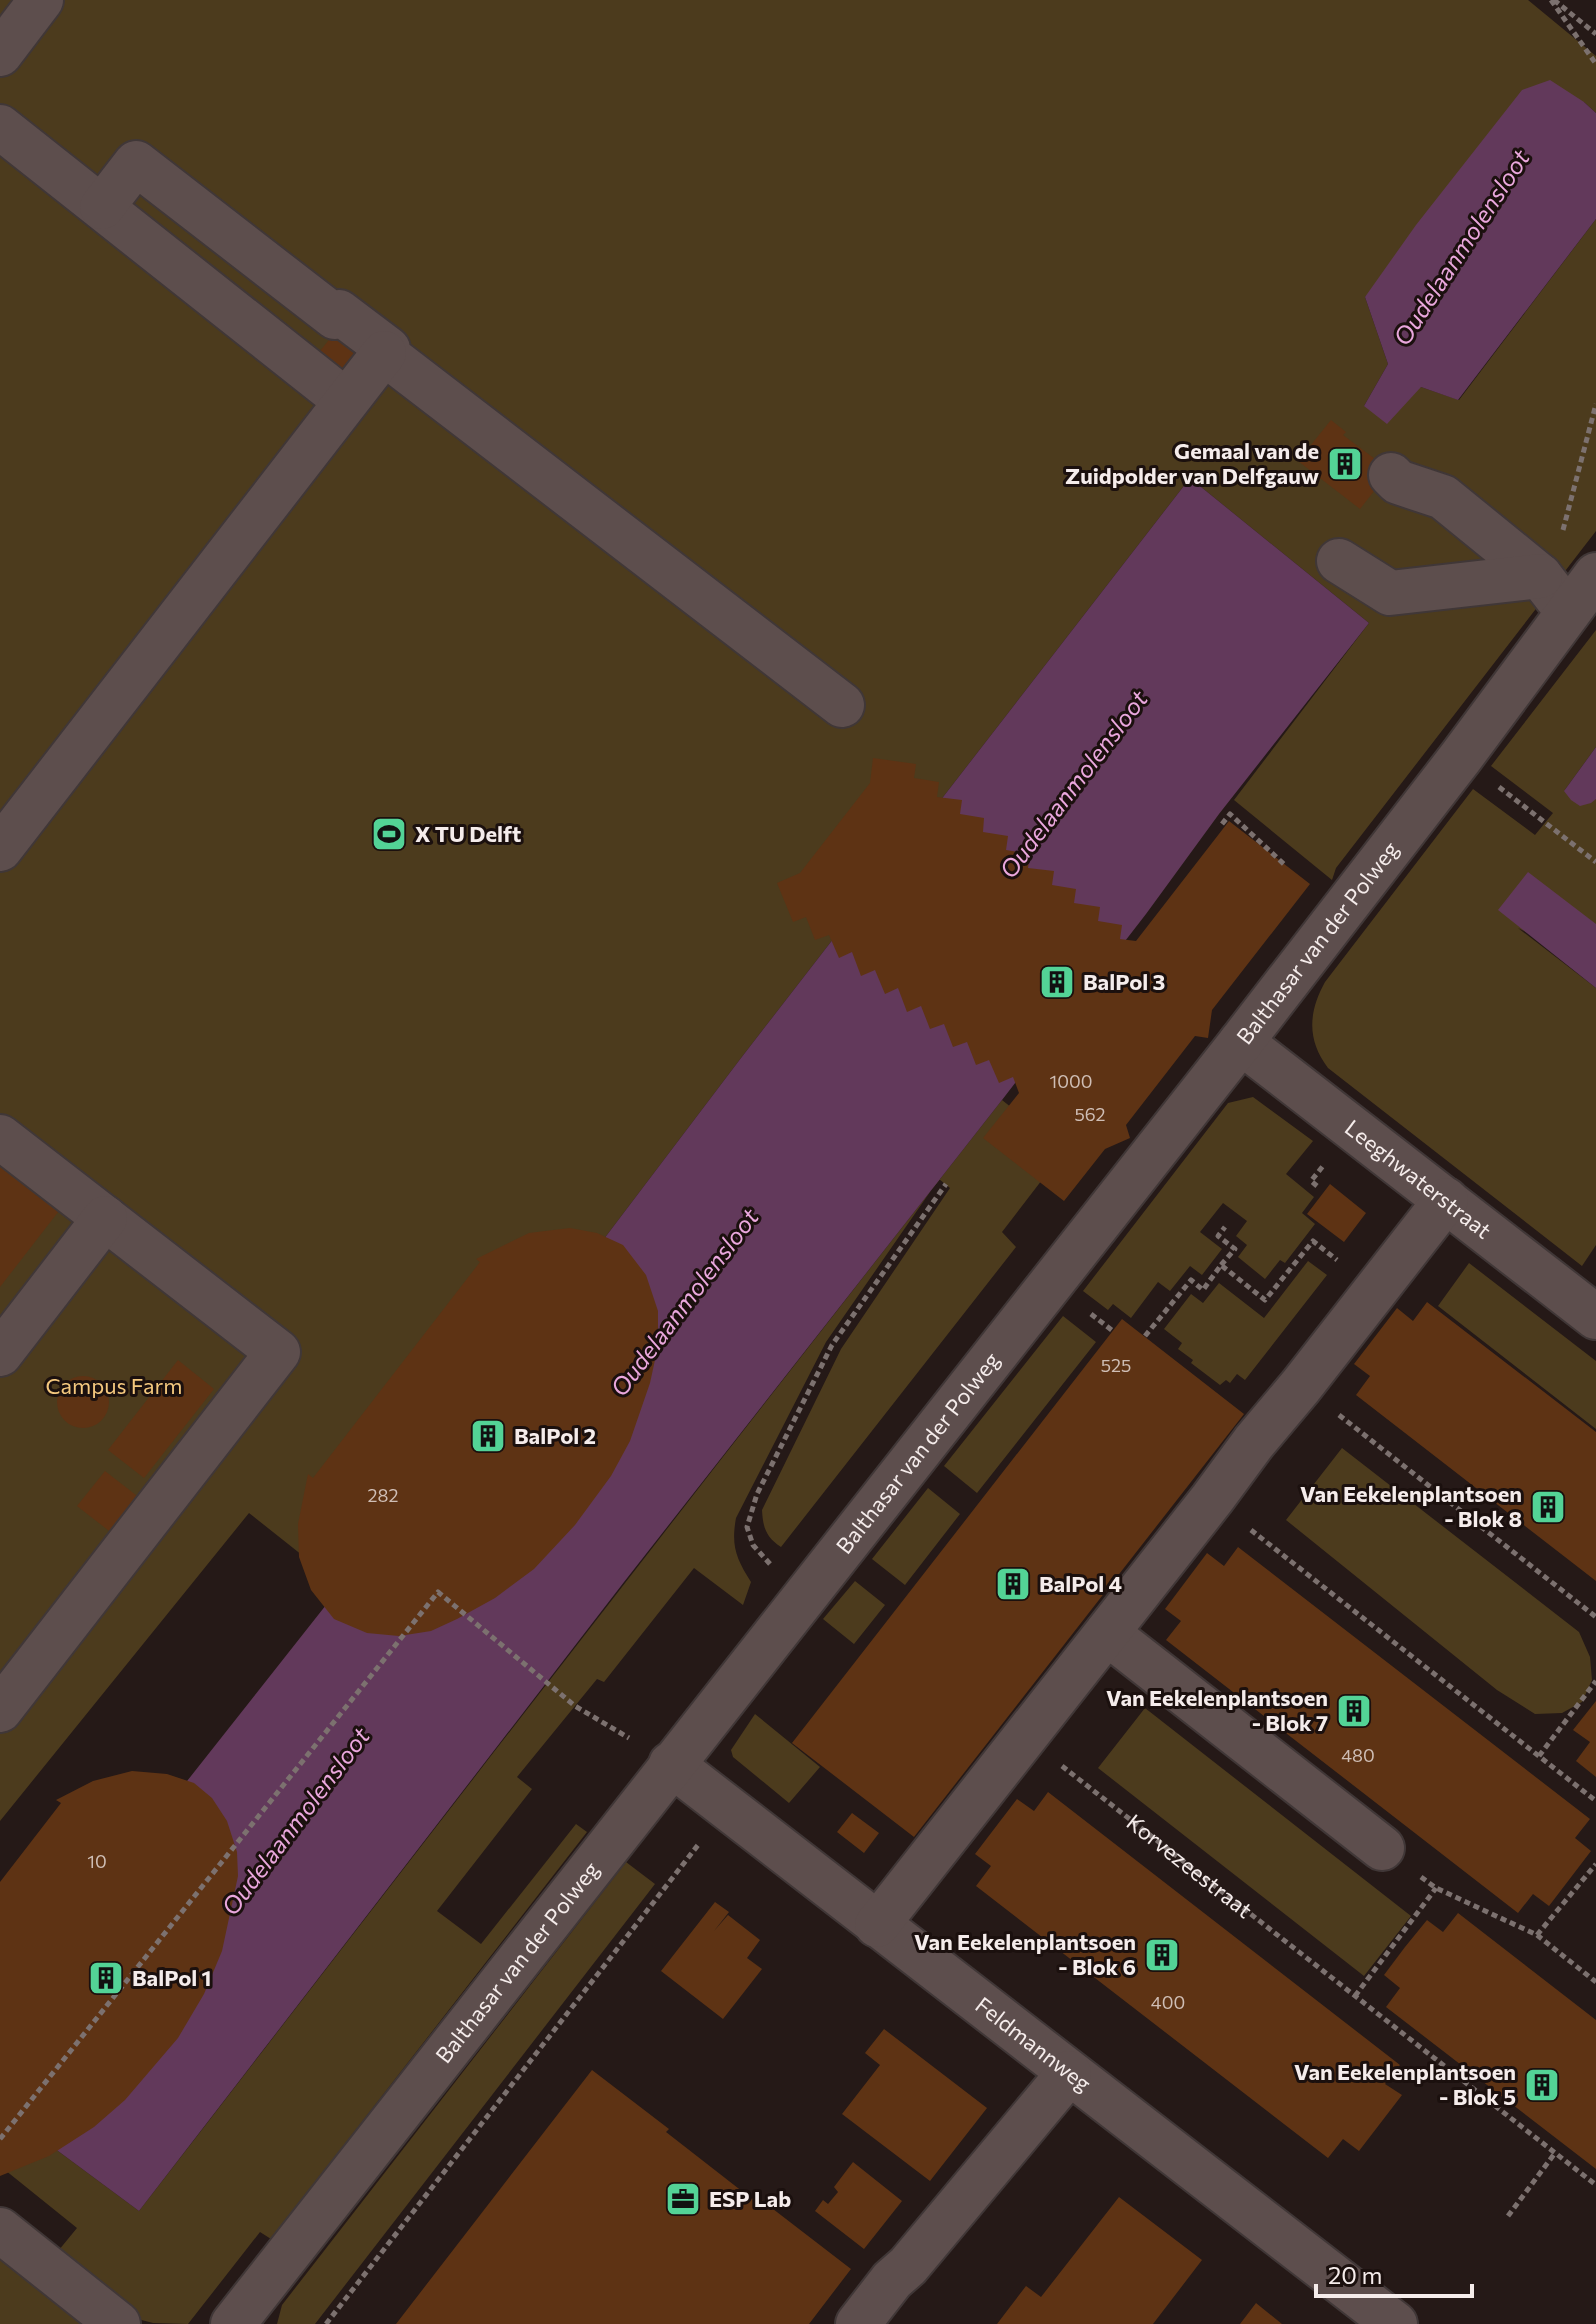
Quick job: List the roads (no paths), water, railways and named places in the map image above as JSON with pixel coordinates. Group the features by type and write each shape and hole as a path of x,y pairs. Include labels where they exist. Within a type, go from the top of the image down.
{"street":[{"path":"0,54 41,0"},
{"path":"0,127 346,401"},
{"path":"0,849 388,349 339,312 335,317 136,163 102,207"},
{"path":"384,353 842,705"},
{"path":"1391,475 1398,482 1443,497 1540,576 1568,612"},
{"path":"1339,561 1390,593 1540,576"},
{"name":"Balthasar van der Polweg","path":"233,2324 1241,1042 1461,757 1596,575"},
{"name":"Leeghwaterstraat","path":"1241,1042 1596,1317"},
{"path":"0,1137 278,1352 2,1702"},
{"path":"877,1925 1446,1200"},
{"path":"0,1354 105,1218"},
{"path":"1107,1633 1382,1848"},
{"name":"Feldmannweg","path":"671,1764 1395,2324"},
{"path":"858,2324 1069,2073"},
{"path":"0,2230 118,2324"}],"water":[{"name":"Oudelaanmolensloot","path":"1550,80 1596,113 1596,219 1458,400 1421,387 1387,424 1364,406 1388,364 1365,297 1416,225 1522,90"},
{"name":"Oudelaanmolensloot","path":"1190,478 1369,623 139,2211 0,2108 0,2018 341,1586 741,1058"},
{"path":"1596,747 1596,799 1580,806 1564,791"},
{"path":"1528,872 1596,924 1596,988 1498,910"}],"place":[{"name":"Gemaal van de Zuidpolder van Delfgauw","path":"1345,464"},
{"name":"X TU Delft","path":"389,834"},
{"name":"BalPol 3","path":"1057,982"},
{"name":"BalPol 2","path":"488,1436"},
{"name":"Van Eekelenplantsoen - Blok 8","path":"1548,1507"},
{"name":"BalPol 4","path":"1013,1584"},
{"name":"Van Eekelenplantsoen - Blok 7","path":"1354,1711"},
{"name":"Van Eekelenplantsoen - Blok 6","path":"1162,1955"},
{"name":"BalPol 1","path":"106,1978"},
{"name":"Van Eekelenplantsoen - Blok 5","path":"1542,2085"},
{"name":"ESP Lab","path":"683,2199"}],"park label":[{"name":"Campus Farm","path":"114,1386"}]}
